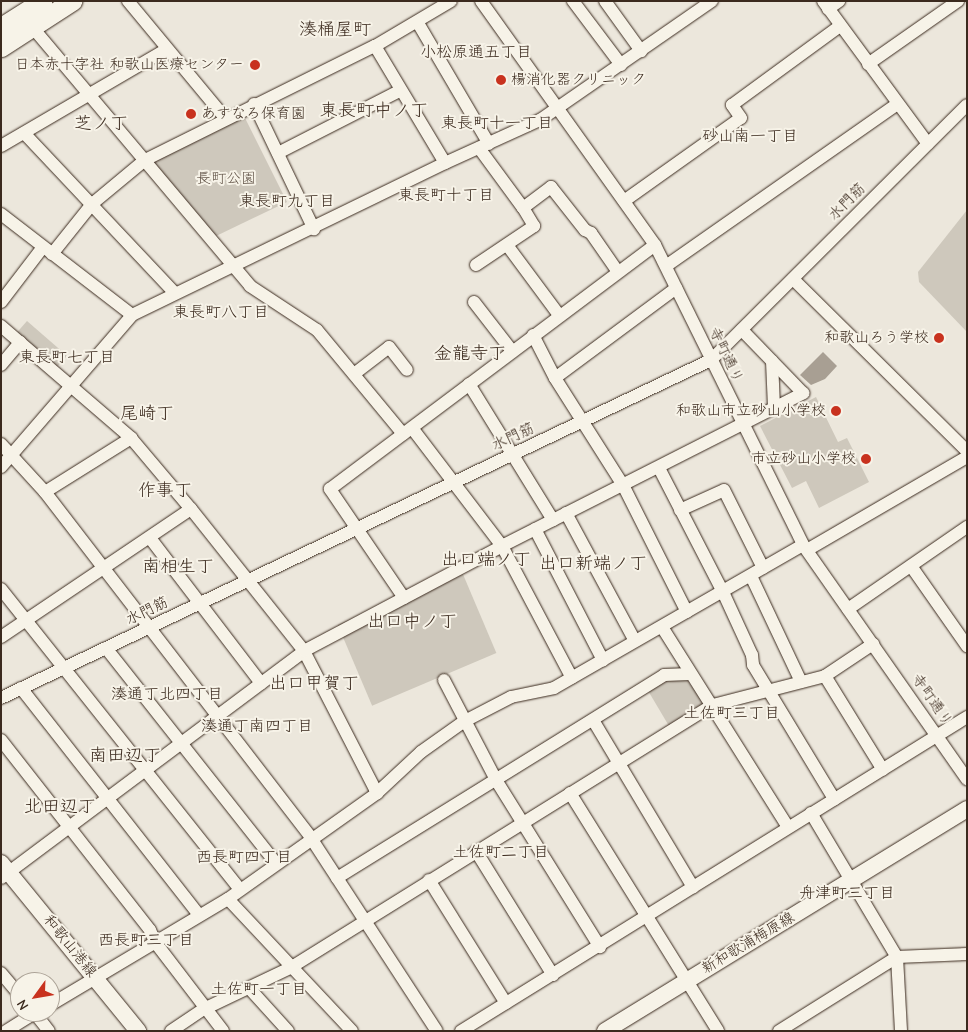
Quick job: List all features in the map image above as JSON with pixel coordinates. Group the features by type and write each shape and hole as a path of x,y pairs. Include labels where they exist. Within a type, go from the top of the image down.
{"highway":[{"path":"1,47 27,21 42,1"},
{"path":"1,27 27,21 72,1"}],"main road":[{"name":"新和歌浦梅原線","path":"606,1031 967,810"},
{"name":"和歌山港線","path":"4,871 96,978 138,1031"}],"street":[{"path":"128,1 226,120"},
{"path":"1,302 92,204 145,160 254,104 375,46 418,23 451,1"},
{"name":"寺町通り","path":"481,1 655,245 742,425 805,547 967,779"},
{"path":"573,1 621,65"},
{"path":"605,1 641,51"},
{"path":"1,467 6,448 72,384 132,315 559,109 712,1"},
{"path":"839,1 825,5 928,144"},
{"path":"868,64 958,1"},
{"path":"27,21 87,96 145,160 250,286 317,330 354,374 454,482 502,546 572,678"},
{"path":"418,23 484,146 534,226 476,265"},
{"path":"624,200 741,118 732,105 840,26"},
{"path":"375,46 399,90 445,163"},
{"path":"1,146 167,49"},
{"path":"278,152 399,90"},
{"path":"254,104 314,228"},
{"path":"666,266 897,104"},
{"name":"水門筋","path":"1,698 711,360 928,144 962,118 967,105"},
{"path":"24,133 175,293"},
{"path":"523,208 551,188 585,230 591,233 618,272"},
{"path":"1,214 132,315"},
{"path":"507,245 559,315"},
{"path":"404,598 330,489 559,315 655,245"},
{"path":"793,279 967,451"},
{"path":"555,378 676,288"},
{"path":"474,302 512,351"},
{"path":"1,326 72,384 131,438 191,509 304,651 377,793"},
{"path":"4,871 71,828 304,651 502,546 742,425 774,406 803,393 742,330"},
{"path":"533,335 555,378 623,485 688,612"},
{"path":"1,365 20,342"},
{"path":"354,374 390,347 407,370"},
{"path":"772,361 774,406"},
{"path":"469,384 553,520"},
{"path":"45,492 131,438"},
{"path":"6,448 45,492 311,838 437,1031"},
{"path":"60,998 228,899 311,838 377,793 421,752 463,722 511,697 554,688 763,568 805,547 967,457"},
{"path":"658,468 722,592 768,691 834,799"},
{"path":"680,510 724,490 763,568"},
{"path":"1,637 191,509"},
{"path":"566,513 635,641"},
{"path":"848,609 967,527"},
{"path":"535,529 603,660"},
{"path":"150,538 260,683"},
{"path":"910,566 967,646"},
{"path":"751,576 801,682"},
{"path":"1,588 148,770 240,890"},
{"path":"662,627 690,674 713,705 788,827"},
{"path":"171,1031 204,1009 290,968 713,705 825,676 873,644"},
{"path":"106,648 276,863"},
{"path":"337,878 664,676 690,674"},
{"path":"825,676 883,770"},
{"path":"444,680 463,722 496,780 600,947"},
{"path":"21,688 199,915"},
{"path":"461,1031 600,947 788,827 938,737 967,717"},
{"path":"593,720 693,887"},
{"path":"1,740 150,930 155,942 222,1031"},
{"path":"570,793 648,915 718,1031"},
{"path":"811,813 897,957 901,1031"},
{"path":"476,851 553,975"},
{"path":"429,880 506,1003"},
{"path":"228,899 290,968 352,1031"},
{"path":"778,1031 897,957 967,954"},
{"path":"1,973 10,984"},
{"path":"249,988 288,1031"},
{"path":"6,1031 20,1022"}],"green space":[{"name":"長町公園","path":"244,116 287,202 214,237 154,162"},
{"path":"967,210 967,332 919,282 918,272"},
{"path":"27,321 67,356 57,368 17,333"},
{"path":"816,397 838,442 847,438 869,482 819,508 806,481 792,488 760,426"},
{"path":"462,572 496,653 372,706 338,625"},
{"path":"685,677 704,703 669,726 647,689 661,681"}],"shaded area":[{"path":"823,352 837,366 825,379 811,385 800,375"}],"place":[{"name":"日本赤十字社 和歌山医療センター","path":"255,65"},
{"name":"楊消化器クリニック","path":"501,80"},
{"name":"あすなろ保育園","path":"191,114"},
{"name":"和歌山ろう学校","path":"939,338"},
{"name":"和歌山市立砂山小学校","path":"836,411"},
{"name":"市立砂山小学校","path":"866,459"}],"district":[{"name":"湊桶屋町","path":"335,30"},
{"name":"小松原通五丁目","path":"476,52"},
{"name":"東長町中ノ丁","path":"374,111"},
{"name":"東長町十一丁目","path":"497,123"},
{"name":"芝ノ丁","path":"101,124"},
{"name":"砂山南一丁目","path":"750,136"},
{"name":"東長町十丁目","path":"446,195"},
{"name":"東長町九丁目","path":"287,201"},
{"name":"東長町八丁目","path":"221,312"},
{"name":"金龍寺丁","path":"470,354"},
{"name":"東長町七丁目","path":"67,357"},
{"name":"尾崎丁","path":"147,414"},
{"name":"作事丁","path":"165,491"},
{"name":"出口端ノ丁","path":"486,560"},
{"name":"出口新端ノ丁","path":"593,564"},
{"name":"南相生丁","path":"178,567"},
{"name":"出口中ノ丁","path":"412,622"},
{"name":"出口甲賀丁","path":"314,684"},
{"name":"湊通丁北四丁目","path":"167,694"},
{"name":"土佐町三丁目","path":"732,713"},
{"name":"湊通丁南四丁目","path":"257,726"},
{"name":"南田辺丁","path":"125,756"},
{"name":"北田辺丁","path":"60,807"},
{"name":"土佐町二丁目","path":"501,852"},
{"name":"西長町四丁目","path":"244,857"},
{"name":"舟津町三丁目","path":"847,893"},
{"name":"西長町三丁目","path":"146,940"},
{"name":"土佐町一丁目","path":"259,989"}]}
